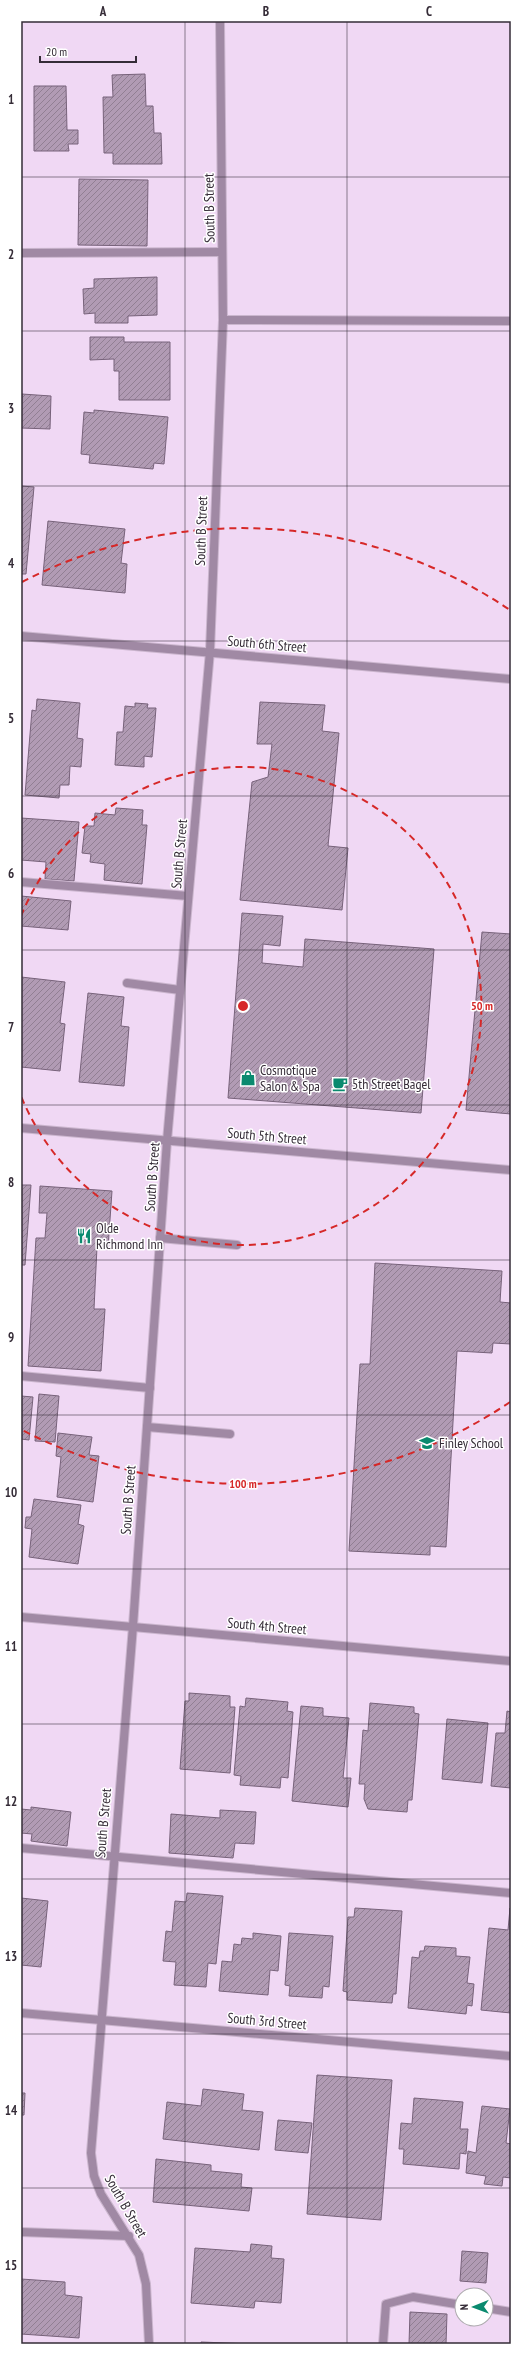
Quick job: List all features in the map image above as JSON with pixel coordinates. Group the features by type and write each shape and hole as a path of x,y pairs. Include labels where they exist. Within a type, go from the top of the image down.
{"street":[{"name":"South B Street","path":"149,2344 146,2284 139,2255 129,2236 101,2194 93,2168 91,2153 100,2019 133,1626 167,1141 210,651 223,320 220,21"},
{"path":"21,253 222,252"},
{"path":"223,320 511,322"},
{"name":"South 6th Street","path":"21,636 511,678"},
{"path":"21,882 188,896"},
{"path":"127,983 180,990"},
{"name":"South 5th Street","path":"21,1128 511,1170"},
{"path":"160,1238 237,1245"},
{"path":"21,1376 150,1388"},
{"path":"147,1426 230,1434"},
{"name":"South 4th Street","path":"21,1618 133,1626 511,1661"},
{"path":"21,1848 511,1893"},
{"name":"South 3rd Street","path":"21,2012 511,2056"},
{"path":"21,2232 129,2236"},
{"path":"383,2344 386,2304 413,2297 454,2304"},
{"path":"494,2309 511,2312"}],"building":[{"path":"145,74 146,106 153,106 154,133 161,133 162,164 113,164 113,153 104,153 103,97 113,97 112,75"},
{"path":"34,86 66,86 67,130 78,130 78,144 68,144 69,151 34,151"},
{"path":"79,179 148,180 147,246 78,245"},
{"path":"157,277 157,315 128,316 128,323 95,323 95,313 84,314 83,289 94,288 94,279"},
{"path":"90,337 124,337 124,342 170,342 170,400 119,400 119,371 114,371 114,359 90,360"},
{"path":"22,394 51,396 50,429 21,428"},
{"path":"94,410 168,417 164,464 154,463 153,469 89,463 90,455 81,454 84,412 94,413"},
{"path":"21,486 34,487 26,574 21,574"},
{"path":"48,521 125,529 121,563 127,564 125,593 42,585"},
{"path":"37,699 80,703 77,738 83,739 81,767 70,766 69,785 60,785 59,798 25,795 32,710 36,711"},
{"path":"260,702 325,705 322,731 339,733 328,846 348,848 342,910 240,900 252,782 268,777 272,744 257,744"},
{"path":"135,703 148,704 147,708 156,708 152,757 144,756 144,767 115,765 117,732 123,732 125,706 135,707"},
{"path":"116,808 143,810 142,825 147,825 142,884 104,880 105,864 90,862 91,854 82,853 85,826 94,826 95,813 115,815"},
{"path":"21,818 79,822 74,881 45,879 46,862 21,860"},
{"path":"21,896 71,901 68,930 21,926"},
{"path":"242,913 283,916 280,946 263,944 262,963 303,967 305,939 434,949 421,1113 228,1098"},
{"path":"482,932 511,934 511,1114 466,1110"},
{"path":"21,977 65,982 60,1023 65,1024 60,1071 21,1067"},
{"path":"88,993 124,997 121,1026 129,1027 124,1086 79,1082"},
{"path":"21,1185 31,1185 25,1265 21,1265"},
{"path":"40,1186 112,1191 108,1248 97,1247 94,1309 105,1309 101,1371 28,1366 36,1238 45,1238 47,1213 39,1213"},
{"path":"375,1263 502,1271 500,1302 511,1303 511,1344 493,1343 492,1353 457,1351 446,1547 430,1546 430,1555 349,1551 360,1364 370,1364"},
{"path":"39,1394 59,1396 55,1442 35,1441"},
{"path":"21,1396 33,1397 29,1440 21,1439"},
{"path":"58,1433 92,1437 89,1455 99,1456 93,1502 57,1497 61,1457 56,1456"},
{"path":"34,1499 81,1505 78,1524 84,1526 78,1564 29,1557 32,1529 25,1528 26,1517 31,1517"},
{"path":"189,1693 230,1696 230,1707 235,1707 230,1773 180,1769 185,1701 189,1701"},
{"path":"246,1698 288,1702 287,1711 293,1712 288,1778 281,1777 280,1788 240,1785 241,1776 234,1775 240,1706 245,1707"},
{"path":"370,1703 414,1707 414,1713 419,1714 412,1800 408,1800 407,1812 368,1809 364,1799 365,1784 359,1784 363,1730 368,1731"},
{"path":"301,1706 323,1708 323,1716 349,1718 343,1778 351,1778 348,1807 292,1801"},
{"path":"507,1711 511,1712 511,1788 491,1786 496,1733 505,1733"},
{"path":"447,1719 488,1723 482,1783 442,1779"},
{"path":"31,1807 71,1812 67,1846 31,1841 32,1834 21,1833 21,1809 31,1810"},
{"path":"220,1810 256,1812 254,1844 235,1843 233,1858 169,1853 171,1814 220,1818"},
{"path":"187,1893 223,1896 216,1964 208,1963 206,1987 174,1985 176,1962 163,1961 166,1931 172,1932 175,1901 186,1902"},
{"path":"21,1898 48,1901 41,1967 21,1965"},
{"path":"355,1908 402,1911 396,1994 393,1994 392,2003 347,2000 347,1992 343,1991 348,1917 354,1917"},
{"path":"510,1908 511,2013 481,2010 489,1928 508,1930"},
{"path":"253,1933 281,1936 278,1971 270,1970 268,1995 219,1991 222,1961 232,1962 234,1944 241,1945 242,1938 253,1939"},
{"path":"289,1933 333,1936 329,1987 323,1986 322,1998 289,1996 290,1986 285,1985"},
{"path":"425,1946 456,1948 456,1956 470,1957 467,1983 474,1984 472,2006 467,2005 466,2014 408,2008 412,1957 419,1958 420,1951 424,1951"},
{"path":"317,2075 392,2080 381,2220 307,2214"},
{"path":"203,2089 244,2094 242,2110 263,2112 259,2150 163,2139 167,2102 201,2106"},
{"path":"21,2093 25,2093 24,2115 21,2115"},
{"path":"414,2098 463,2102 460,2129 468,2129 466,2154 460,2153 459,2169 403,2164 404,2149 399,2149 401,2123 412,2124"},
{"path":"482,2106 510,2109 506,2143 511,2144 511,2178 503,2177 502,2186 484,2184 486,2176 466,2173 468,2151 476,2153"},
{"path":"278,2120 312,2123 308,2153 275,2150"},
{"path":"156,2159 211,2165 211,2171 242,2174 241,2187 252,2188 249,2211 153,2202"},
{"path":"251,2244 272,2246 271,2258 284,2259 281,2303 255,2301 254,2308 191,2303 195,2248 250,2252"},
{"path":"462,2251 488,2253 486,2283 460,2281"},
{"path":"21,2279 65,2282 65,2295 82,2297 79,2338 21,2334"},
{"path":"410,2312 447,2314 446,2344 409,2344"},
{"path":"201,2342 251,2344 201,2344"}],"place":[{"name":"Cosmotique Salon & Spa","path":"248,1078"},
{"name":"5th Street Bagel","path":"340,1084"},
{"name":"Olde Richmond Inn","path":"84,1236"},
{"name":"Finley School","path":"427,1443"}]}
